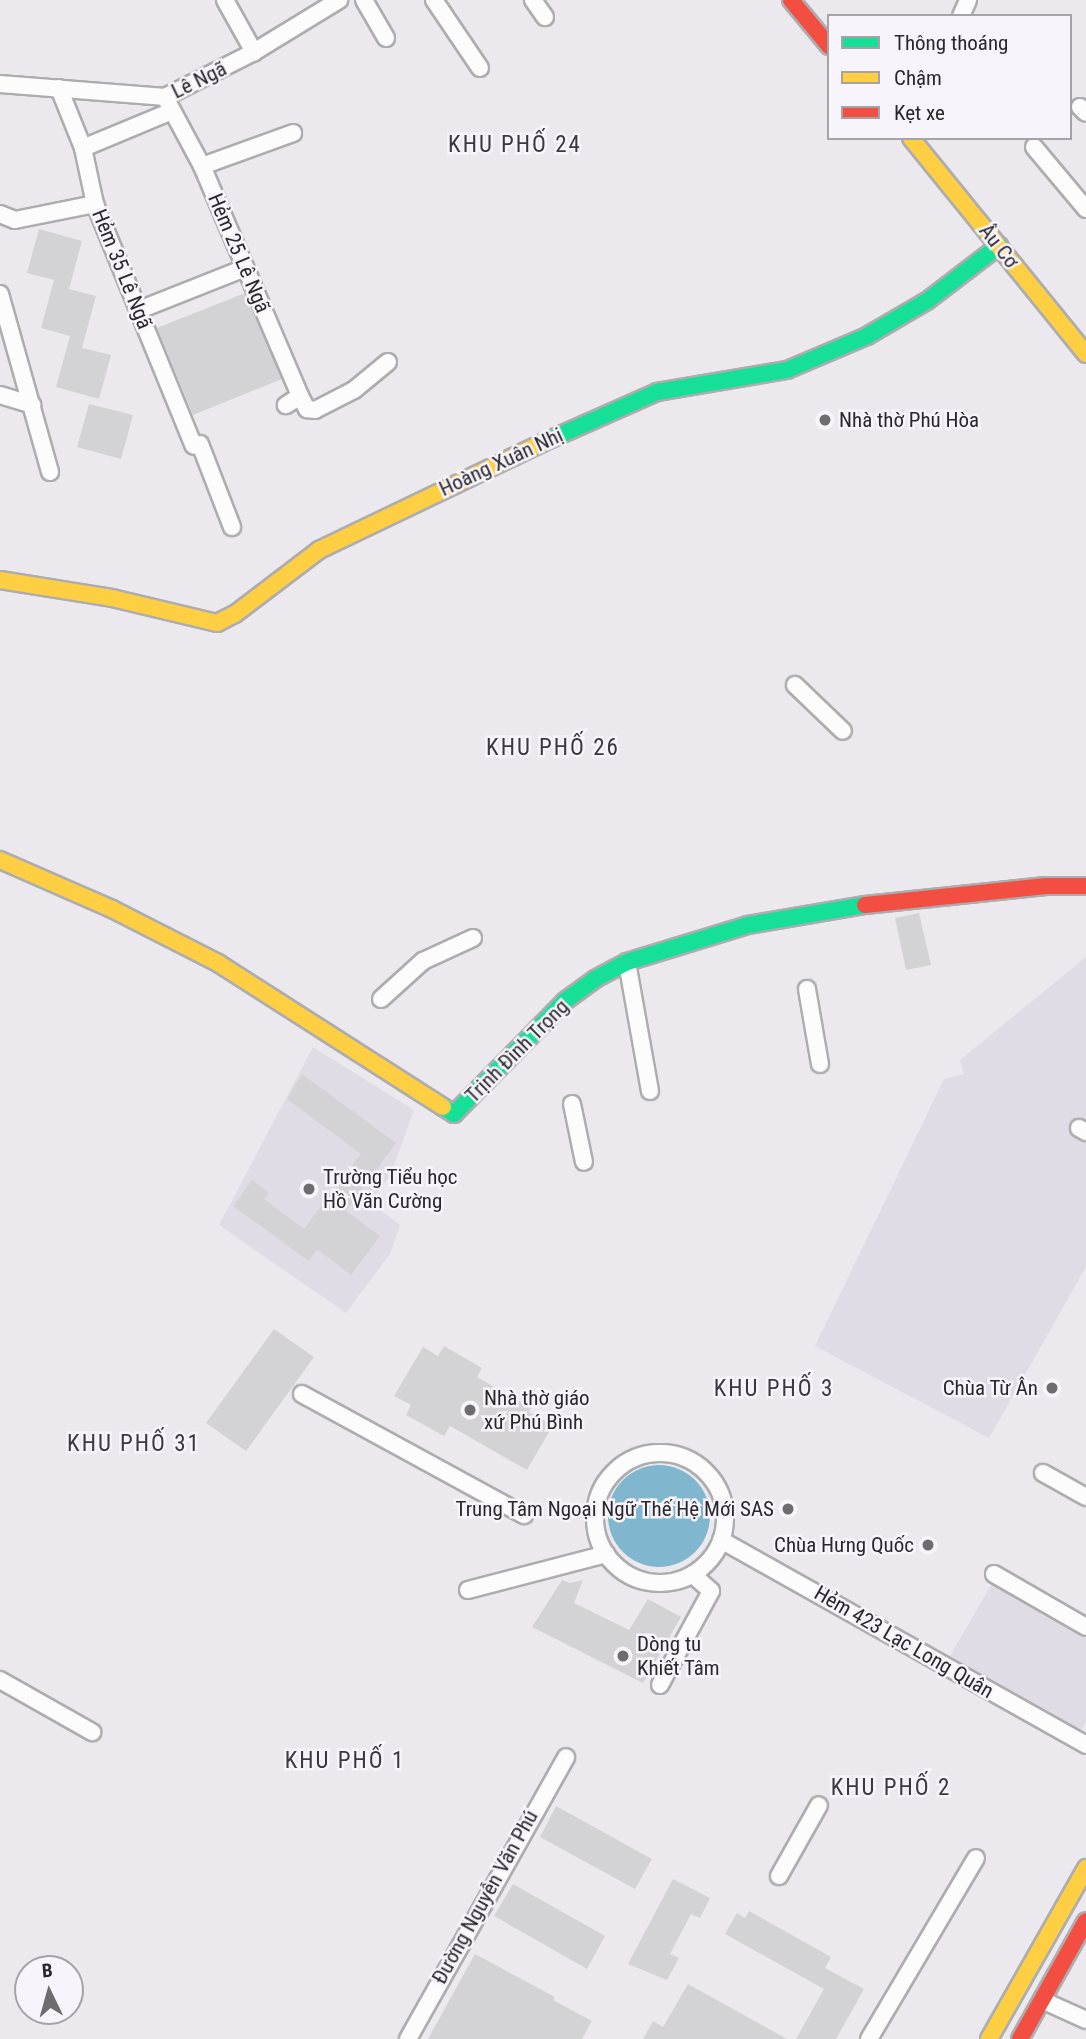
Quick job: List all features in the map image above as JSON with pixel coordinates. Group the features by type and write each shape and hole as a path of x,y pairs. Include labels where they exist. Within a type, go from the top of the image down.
{"street":[{"path":"225,0 254,52"},
{"name":"Lê Ngã","path":"0,84 168,104 339,0"},
{"path":"364,0 386,38"},
{"path":"434,0 480,68"},
{"path":"533,0 545,17"},
{"path":"791,0 827,44"},
{"name":"Hẻm 35 Lê Ngã","path":"59,89 83,148 95,204 232,527"},
{"path":"83,148 168,104"},
{"name":"Hẻm 25 Lê Ngã","path":"168,104 202,166 245,268 293,400 307,409 315,410 354,390 388,362"},
{"path":"202,166 293,133"},
{"name":"Âu Cơ","path":"913,140 1052,316 1086,354"},
{"path":"1034,148 1086,209"},
{"path":"0,214 15,220 95,204"},
{"name":"Hoàng Xuân Nhị","path":"0,580 112,598 217,623 235,614 319,550 469,476 657,392 787,370 867,336 927,301 999,246"},
{"path":"139,310 245,268"},
{"path":"0,294 50,472"},
{"path":"0,396 32,405"},
{"path":"795,685 843,731"},
{"name":"Trịnh Đình Trọng","path":"0,860 112,908 236,973 454,1114 565,1001 595,979 627,962 748,925 863,905 1029,888 1086,886"},
{"path":"381,999 423,961 473,938"},
{"path":"627,962 650,1091"},
{"path":"807,989 820,1064"},
{"path":"572,1104 584,1162"},
{"path":"302,1394 524,1515"},
{"path":"666,1454 685,1459 708,1476 723,1502 725,1521 721,1540 704,1565 692,1574 674,1581 654,1583 635,1578 619,1569 606,1554 595,1525 600,1494 618,1468 647,1455 666,1454"},
{"path":"1043,1473 1086,1497"},
{"name":"Hẻm 423 Lạc Long Quân","path":"721,1540 1086,1745"},
{"path":"468,1590 606,1554"},
{"path":"660,1685 711,1591 692,1574"},
{"path":"994,1574 1084,1620"},
{"path":"0,1681 92,1732"},
{"name":"Đường Nguyễn Văn Phú","path":"408,2039 566,1757"},
{"path":"779,1875 818,1805"},
{"path":"869,2039 976,1858"},
{"path":"989,2039 1086,1868"},
{"path":"1020,2039 1086,1920"},
{"path":"1042,2000 1086,2020"}],"shaded area":[{"path":"1086,957 1086,1267 989,1438 815,1346 944,1079 964,1074 960,1060"},
{"name":"Trường Tiểu học Hồ Văn Cường","path":"313,1047 414,1110 390,1176 370,1202 400,1225 390,1254 346,1313 219,1225"},
{"path":"994,1580 1086,1633 1086,1722 1081,1730 950,1656"}],"water":[{"path":"659,1465 678,1469 695,1480 706,1497 710,1516 706,1535 695,1552 678,1563 659,1567 640,1563 623,1552 612,1535 608,1516 612,1497 623,1480 640,1469"}],"building":[{"path":"39,229 82,241 69,289 96,296 82,348 111,355 99,399 56,387 70,336 41,328 54,280 27,273"},
{"path":"245,293 282,379 193,415 157,328"},
{"path":"89,404 133,415 121,459 77,447"},
{"path":"919,913 931,965 906,970 895,918"},
{"path":"302,1074 396,1143 346,1211 380,1236 351,1275 317,1249 309,1261 233,1206 252,1180 269,1193 264,1199 304,1229 361,1154 287,1099"},
{"path":"274,1329 314,1357 246,1451 206,1423"},
{"name":"Nhà thờ giáo xứ Phú Bình","path":"444,1346 482,1368 477,1377 531,1408 529,1412 553,1425 527,1470 450,1426 444,1436 406,1415 411,1405 394,1396 423,1347 438,1356"},
{"path":"562,1580 570,1583 583,1580 574,1603 629,1630 648,1599 681,1617 643,1683 532,1627"},
{"path":"556,1806 652,1859 635,1889 540,1837"},
{"path":"673,1879 710,1898 700,1918 691,1914 670,1954 679,1958 667,1980 628,1964"},
{"path":"513,1884 605,1936 587,1969 494,1916"},
{"path":"749,1911 831,1957 825,1968 864,1989 836,2039 796,2039 824,1989 725,1934 737,1913 745,1918"},
{"path":"475,1954 555,1997 553,2000 592,2021 582,2039 428,2039"},
{"path":"688,1984 787,2039 643,2039 653,2021 663,2027"}],"traffic: fast":[{"path":"542,443 657,392 787,370 867,336 927,301 999,246"},
{"path":"443,1107 454,1114 565,1001 595,979 627,962 748,925 865,905"}],"traffic: slow":[{"path":"913,140 1086,354"},
{"path":"0,580 112,598 217,623 235,614 319,550 542,443"},
{"path":"0,860 112,909 218,963 443,1107"},
{"path":"989,2039 1086,1868"}],"traffic: jam":[{"path":"791,0 827,44"},
{"path":"865,905 1046,886 1086,886"},
{"path":"1020,2039 1086,1921"}],"place":[{"name":"Nhà thờ Phú Hòa","path":"825,420"},
{"name":"Trường Tiểu học Hồ Văn Cường","path":"309,1189"},
{"name":"Chùa Từ Ân","path":"1052,1388"},
{"name":"Nhà thờ giáo xứ Phú Bình","path":"470,1410"},
{"name":"Trung Tâm Ngoại Ngữ Thế Hệ Mới SAS","path":"788,1509"},
{"name":"Chùa Hưng Quốc","path":"928,1545"},
{"name":"Dòng tu Khiết Tâm","path":"623,1656"}],"district":[{"name":"KHU PHỐ 24","path":"515,145"},
{"name":"KHU PHỐ 26","path":"553,748"},
{"name":"KHU PHỐ 3","path":"774,1389"},
{"name":"KHU PHỐ 31","path":"134,1444"},
{"name":"KHU PHỐ 1","path":"345,1761"},
{"name":"KHU PHỐ 2","path":"891,1788"}]}
